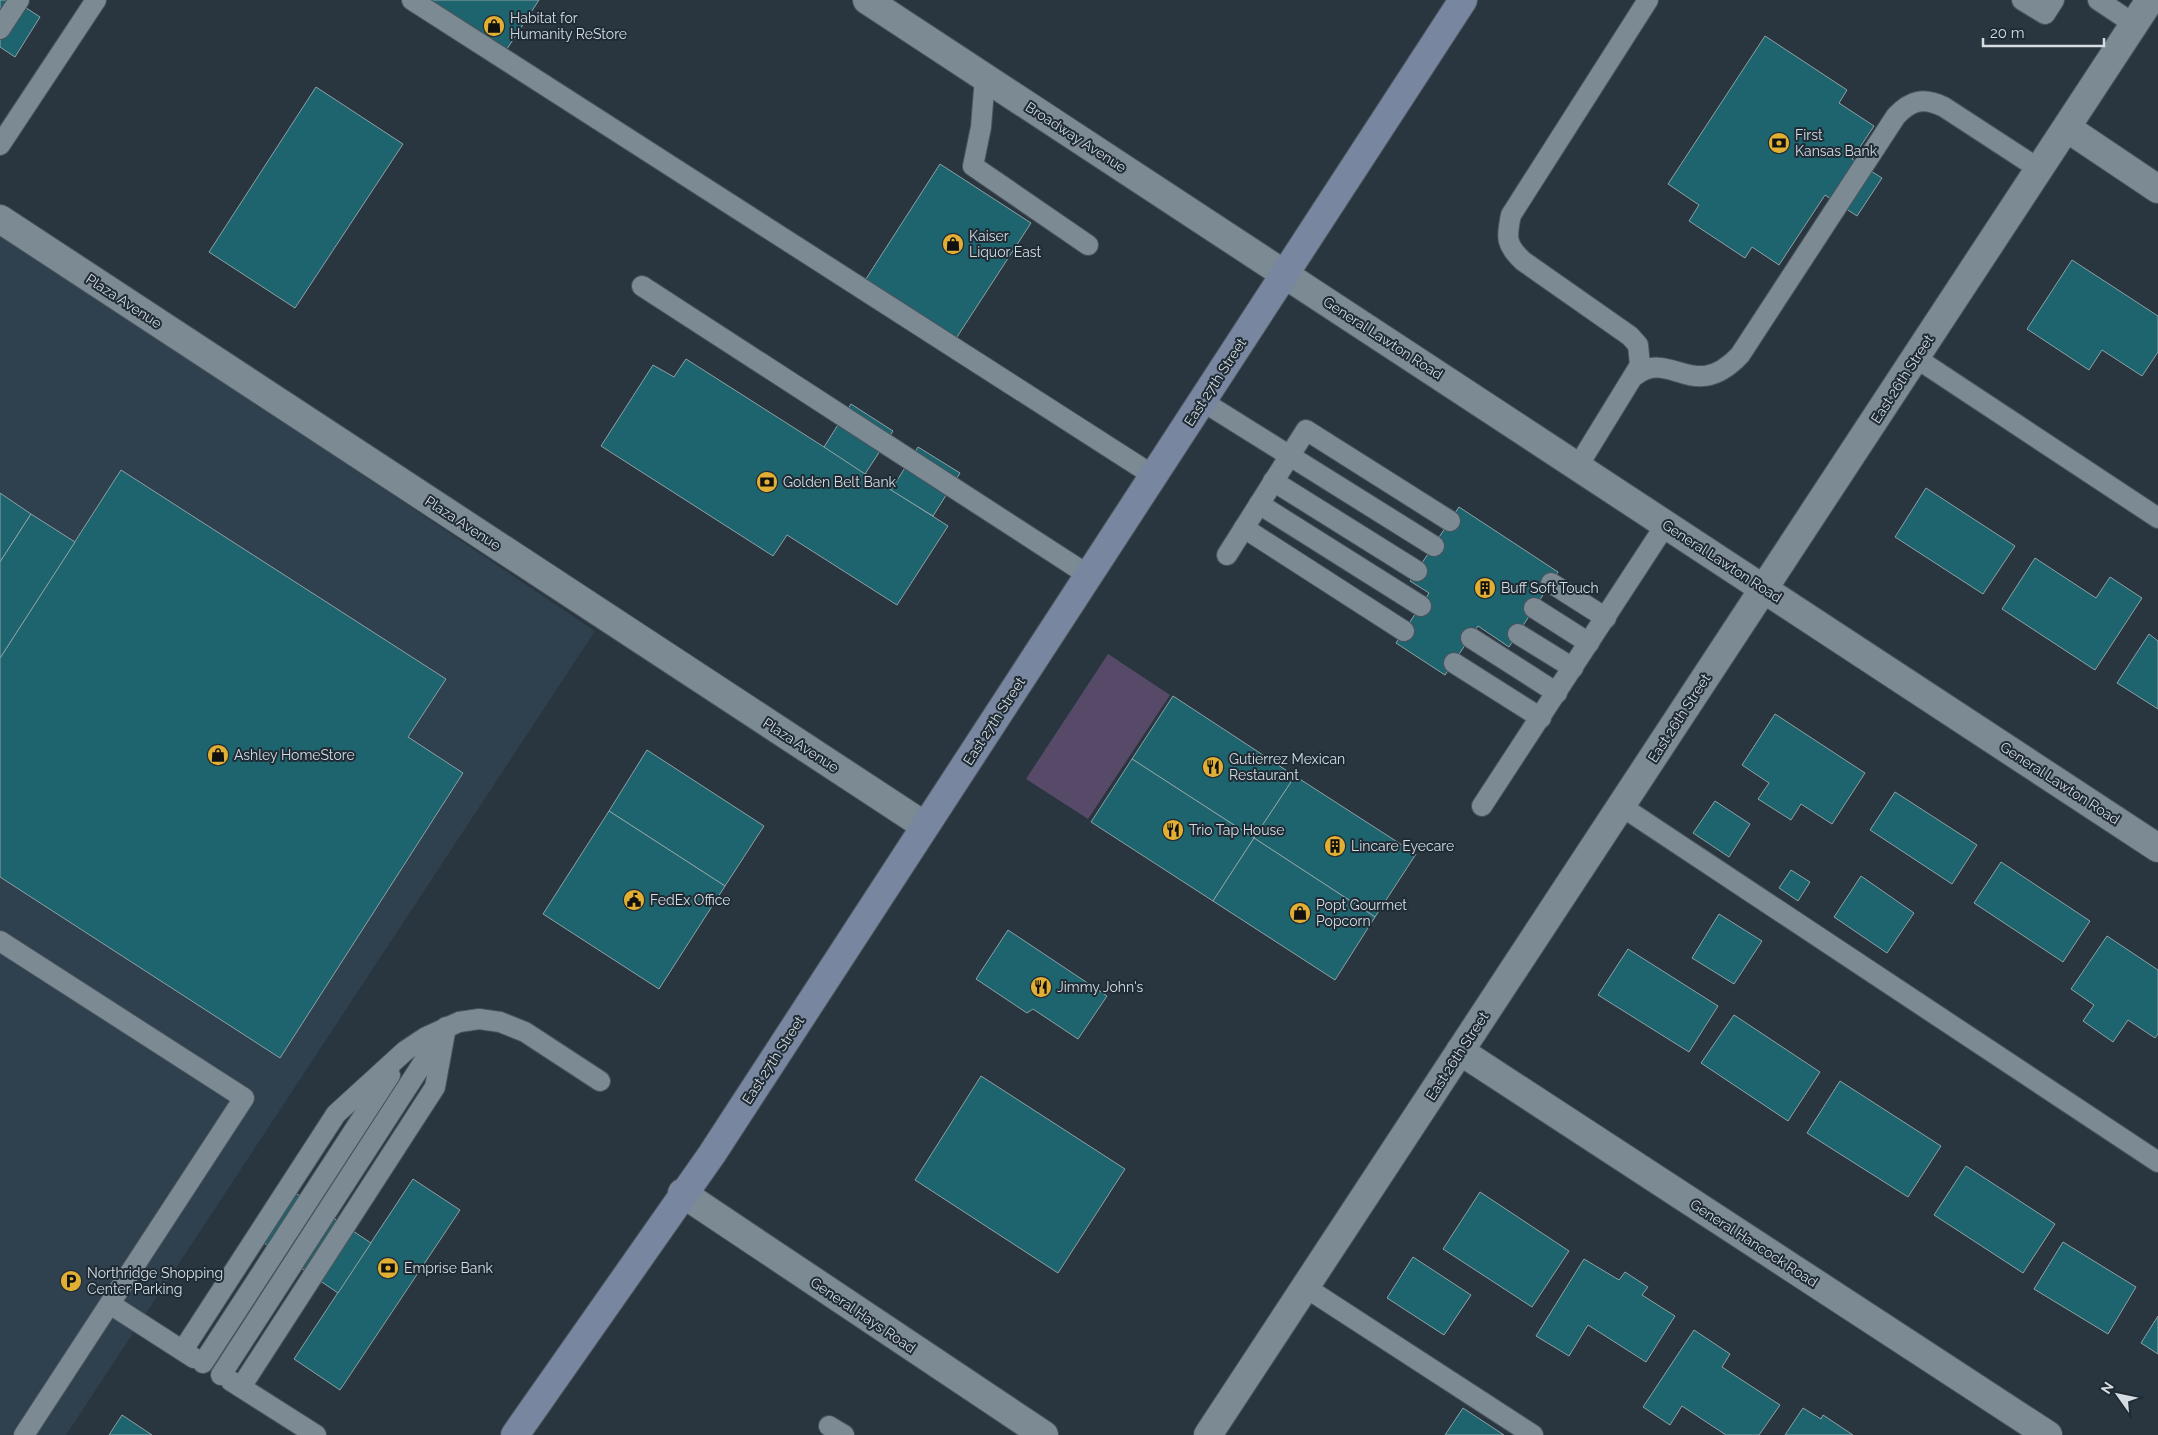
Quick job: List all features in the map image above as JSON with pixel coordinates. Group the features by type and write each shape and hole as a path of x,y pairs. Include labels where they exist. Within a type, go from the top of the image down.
{"main road":[{"name":"East 27th Street","path":"515,1435 717,1146 1463,0"}],"street":[{"name":"Broadway Avenue","path":"867,0 1285,274"},
{"name":"East 26th Street","path":"1208,1435 2150,0"},
{"path":"2067,128 2158,188"},
{"name":"Plaza Avenue","path":"0,219 926,826"},
{"name":"General Lawton Road","path":"1285,274 2158,848"},
{"name":"General Hancock Road","path":"1460,1051 2048,1435"},
{"name":"General Hays Road","path":"682,1194 1044,1435"}],"lane":[{"path":"0,29 19,0"},
{"path":"0,145 96,0"},
{"path":"412,0 1154,476"},
{"path":"1578,466 1636,374 1640,355 1634,340 1513,252 1508,241 1508,228 1511,215 1648,0"},
{"path":"2022,0 2045,14 2054,0"},
{"path":"2098,0 2134,24"},
{"path":"985,77 981,127 973,166 1088,245"},
{"path":"1636,374 1645,368 1656,366 1696,377 1706,376 1723,370 1733,363 1896,116 1910,104 1927,100 1944,107 2039,169"},
{"path":"642,286 1088,575"},
{"path":"1916,358 2158,518"},
{"path":"1202,401 1434,546"},
{"path":"1227,555 1306,430 1450,520"},
{"path":"1273,481 1417,571"},
{"path":"1259,504 1421,606"},
{"path":"1482,806 1666,524"},
{"path":"1244,528 1404,631"},
{"path":"1551,583 1606,618"},
{"path":"1534,608 1590,643"},
{"path":"1518,634 1573,668"},
{"path":"1471,638 1557,692"},
{"path":"1454,663 1541,718"},
{"path":"1621,806 2158,1162"},
{"path":"0,941 244,1098 24,1435"},
{"path":"183,1350 336,1114 405,1051 446,1027 479,1019 506,1024 526,1032 600,1081"},
{"path":"221,1375 446,1027"},
{"path":"241,1388 435,1087 446,1027"},
{"path":"203,1363 405,1051"},
{"path":"1305,1287 1533,1435"},
{"path":"110,1304 316,1435"}],"shaded area":[{"path":"0,231 595,631 66,1435 0,1435"},
{"path":"1108,654 1170,695 1088,819 1026,779"}],"building":[{"path":"0,0 14,0 40,17 15,57 0,47"},
{"name":"Habitat for Humanity ReStore","path":"427,0 539,0 505,52"},
{"name":"First Kansas Bank","path":"1765,36 1847,90 1839,103 1874,126 1852,159 1882,178 1857,216 1825,195 1779,265 1752,247 1745,258 1689,221 1699,205 1668,184"},
{"path":"316,87 403,144 295,308 209,252"},
{"name":"Kaiser Liquor East","path":"940,164 1031,223 955,340 864,282"},
{"path":"2072,260 2158,316 2158,352 2142,376 2102,350 2089,370 2027,329"},
{"name":"Golden Belt Bank","path":"686,359 948,526 897,605 787,535 773,556 601,446 653,365 674,377"},
{"path":"851,404 893,431 865,474 824,447"},
{"path":"918,447 960,473 933,516 891,490"},
{"name":"Ashley HomeStore","path":"121,470 446,679 408,737 463,773 280,1058 0,877 0,658"},
{"path":"1926,488 2015,546 1983,594 1895,537"},
{"path":"0,493 31,514 0,562"},
{"name":"Buff Soft Touch","path":"1459,507 1558,572 1509,647 1478,626 1445,675 1396,643 1429,593 1410,581"},
{"path":"31,514 75,542 0,658 0,562"},
{"path":"2035,558 2096,598 2110,577 2142,598 2095,670 2002,609"},
{"path":"2149,634 2158,641 2158,709 2117,683"},
{"name":"Gutierrez Mexican Restaurant","path":"1173,696 1295,776 1254,838 1132,759"},
{"path":"1775,714 1865,773 1832,824 1801,804 1791,820 1758,799 1769,783 1742,765"},
{"path":"647,750 764,826 725,886 609,811"},
{"name":"Trio Tap House","path":"1132,759 1254,838 1213,901 1091,822"},
{"name":"Lincare Eyecare","path":"1295,776 1416,854 1375,917 1254,838"},
{"path":"1895,792 1977,845 1952,884 1870,830"},
{"path":"1715,801 1750,824 1729,857 1693,833"},
{"name":"FedEx Office","path":"609,811 725,886 659,989 543,914"},
{"name":"Popt Gourmet Popcorn","path":"1254,838 1375,917 1335,980 1213,901"},
{"path":"2001,862 2090,921 2063,962 1974,903"},
{"path":"1791,870 1810,882 1798,901 1779,888"},
{"path":"1861,876 1914,913 1887,953 1834,917"},
{"path":"1719,914 1762,941 1734,984 1692,958"},
{"name":"Jimmy John's","path":"1008,930 1107,996 1078,1039 1033,1009 1027,1013 976,979"},
{"path":"2107,936 2158,970 2158,1034 2155,1038 2128,1020 2113,1042 2083,1021 2094,1005 2071,989"},
{"path":"1628,949 1718,1006 1689,1052 1598,995"},
{"path":"1734,1015 1820,1072 1788,1121 1701,1063"},
{"path":"981,1076 1125,1169 1058,1273 915,1180"},
{"path":"1840,1081 1941,1146 1908,1197 1807,1133"},
{"path":"1966,1166 2055,1224 2023,1273 1934,1215"},
{"name":"Emprise Bank","path":"413,1179 460,1210 340,1390 294,1359"},
{"path":"291,1190 371,1243 338,1293 258,1239"},
{"path":"1480,1192 1569,1251 1532,1307 1443,1249"},
{"path":"2063,1242 2136,1287 2108,1334 2034,1289"},
{"path":"1413,1257 1471,1295 1444,1335 1387,1298"},
{"path":"1584,1259 1619,1280 1625,1272 1648,1287 1642,1295 1675,1316 1646,1362 1588,1325 1569,1356 1536,1336"},
{"path":"2158,1316 2158,1354 2141,1343"},
{"path":"1694,1330 1730,1354 1722,1367 1780,1405 1759,1435 1726,1435 1682,1406 1670,1425 1643,1407"},
{"path":"1463,1408 1504,1435 1445,1435"},
{"path":"1803,1408 1821,1419 1823,1415 1853,1435 1785,1435"},
{"path":"122,1415 152,1435 109,1435"}],"place":[{"name":"Habitat for Humanity ReStore","path":"494,26"},
{"name":"First Kansas Bank","path":"1779,143"},
{"name":"Kaiser Liquor East","path":"953,244"},
{"name":"Golden Belt Bank","path":"767,482"},
{"name":"Buff Soft Touch","path":"1485,588"},
{"name":"Ashley HomeStore","path":"218,755"},
{"name":"Gutierrez Mexican Restaurant","path":"1213,767"},
{"name":"Trio Tap House","path":"1173,830"},
{"name":"Lincare Eyecare","path":"1335,846"},
{"name":"FedEx Office","path":"634,900"},
{"name":"Popt Gourmet Popcorn","path":"1300,913"},
{"name":"Jimmy John's","path":"1041,987"},
{"name":"Emprise Bank","path":"388,1268"},
{"name":"Northridge Shopping Center Parking","path":"71,1281"}]}
